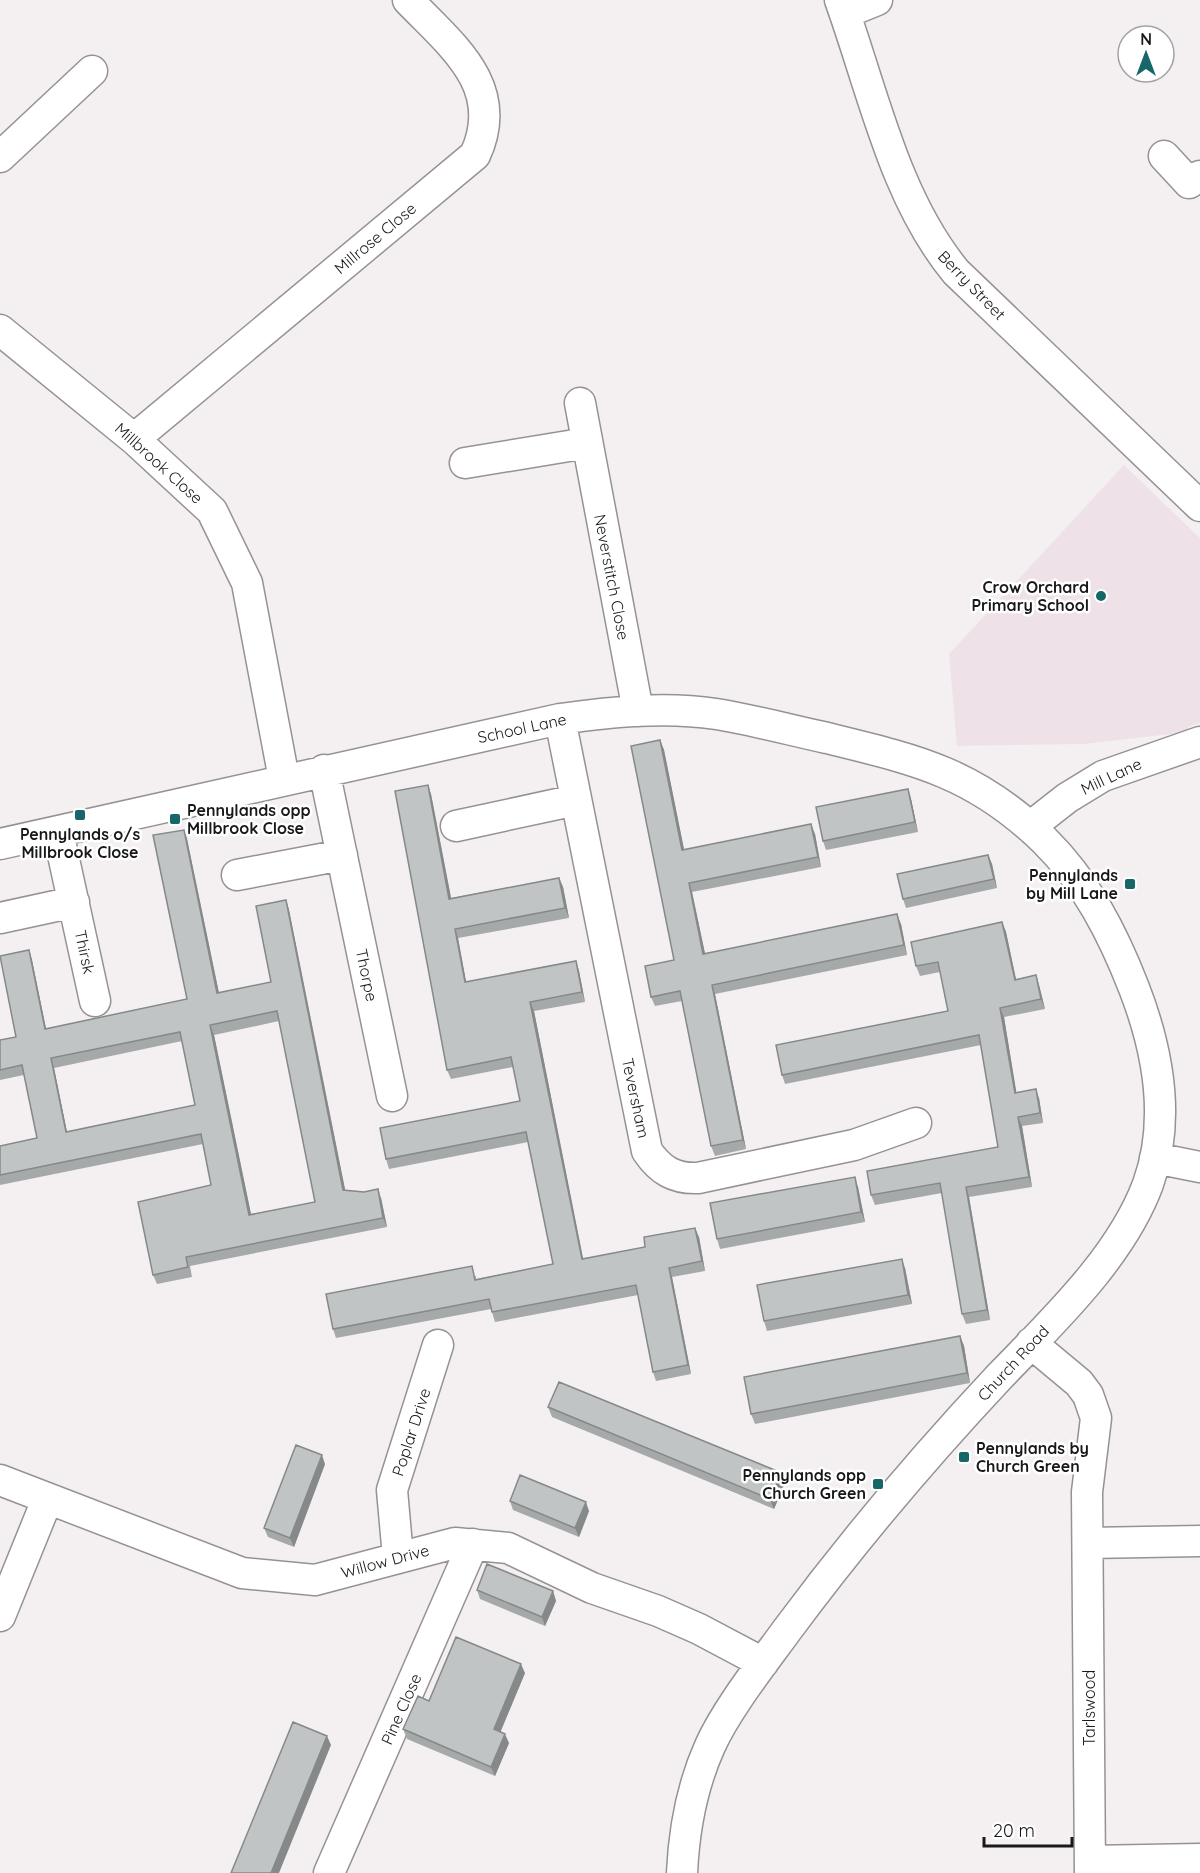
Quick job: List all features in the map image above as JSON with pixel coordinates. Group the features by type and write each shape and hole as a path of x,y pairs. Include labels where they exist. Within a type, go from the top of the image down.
{"street":[{"name":"Millrose Close","path":"134,439 475,155 483,137 485,113 475,75 462,56 408,0"},
{"path":"842,7 877,0"},
{"name":"Berry Street","path":"842,7 907,195 935,247 956,272 1200,506"},
{"path":"0,157 92,70"},
{"path":"1164,156 1189,183 1200,176"},
{"name":"Millbrook Close","path":"0,330 134,439 212,511 247,583 284,779"},
{"name":"Neverstitch Close","path":"580,403 638,711"},
{"path":"465,463 586,444"},
{"name":"School Lane","path":"0,844 560,719 638,711 713,714 923,762 978,788 1030,827"},
{"name":"Teversham","path":"560,719 647,1151 655,1162 672,1175 698,1178 854,1145 916,1123"},
{"name":"Mill Lane","path":"1030,827 1067,798 1103,776 1200,742"},
{"name":"Thorpe","path":"324,770 392,1096"},
{"path":"456,826 576,800"},
{"name":"Church Road","path":"682,1873 689,1813 697,1777 712,1740 763,1663 859,1535 1085,1284 1136,1211 1155,1158 1160,1134 1161,1105 1150,1036 1140,1004 1120,954 1094,905 1055,851 1030,827"},
{"name":"Thirsk","path":"58,832 95,1001"},
{"path":"237,875 342,855"},
{"path":"0,918 74,902"},
{"path":"1155,1158 1200,1167"},
{"name":"Tarlswood","path":"1031,1343 1080,1383 1094,1408 1096,1418 1087,1492 1090,1867"},
{"name":"Poplar Drive","path":"398,1557 392,1490 438,1345"},
{"name":"Willow Drive","path":"0,1480 47,1500 242,1573 315,1580 455,1543 508,1548 592,1588 688,1624 763,1663"},
{"path":"0,1616 47,1500"},
{"path":"1088,1543 1200,1541"},
{"name":"Pine Close","path":"329,1873 473,1544"},
{"path":"1090,1867 1200,1860"}],"shaded area":[{"name":"Crow Orchard Primary School","path":"1124,465 1200,538 1200,723 1188,727 1188,732 1084,744 957,746 949,654"}],"building":[{"path":"660,740 682,850 811,824 818,857 689,883 703,954 897,914 904,945 712,985 743,1140 711,1146 680,991 651,997 645,966 674,960 631,746"},
{"path":"428,785 449,899 559,878 565,908 455,929 465,982 576,961 582,992 530,1002 582,1259 645,1247 644,1237 695,1228 702,1261 669,1268 688,1365 653,1372 636,1285 492,1312 489,1299 333,1329 326,1294 472,1266 475,1280 553,1264 526,1132 386,1159 380,1128 520,1101 511,1057 447,1070 395,791"},
{"path":"908,789 915,822 823,841 816,807"},
{"path":"184,830 217,993 271,982 256,906 286,900 343,1190 364,1192 378,1189 383,1218 186,1257 188,1267 153,1275 138,1202 211,1185 201,1134 0,1175 0,1146 37,1138 22,1065 0,1070 0,1040 16,1037 0,956 29,950 45,1029 187,999 153,835","holes":["277,1011 315,1202 249,1215 210,1025","180,1032 195,1105 66,1132 51,1058"]},
{"path":"988,855 994,879 903,899 897,874"},
{"path":"1002,922 1015,980 1036,975 1041,999 1000,1008 1015,1093 1036,1089 1040,1113 1018,1117 1029,1177 966,1187 987,1310 962,1314 940,1183 871,1195 867,1171 998,1147 979,1035 782,1075 776,1045 948,1011 938,962 916,966 911,942"},
{"path":"855,1177 861,1212 717,1239 710,1203"},
{"path":"902,1259 908,1295 764,1321 757,1285"},
{"path":"960,1336 967,1373 751,1414 744,1377"},
{"path":"559,1382 782,1473 770,1499 548,1407"},
{"path":"296,1445 322,1455 290,1538 264,1528"},
{"path":"520,1475 586,1502 575,1528 510,1501"},
{"path":"487,1564 553,1591 542,1617 477,1590"},
{"path":"456,1637 521,1664 494,1729 505,1734 491,1767 403,1729 418,1696 429,1701"},
{"path":"293,1722 327,1736 271,1873 231,1873"}],"place":[{"name":"Crow Orchard Primary School","path":"1101,596"},
{"name":"Pennylands o/s Millbrook Close","path":"80,815"},
{"name":"Pennylands opp Millbrook Close","path":"175,819"},
{"name":"Pennylands by Mill Lane","path":"1130,884"},
{"name":"Pennylands by Church Green","path":"964,1457"},
{"name":"Pennylands opp Church Green","path":"878,1484"}]}
